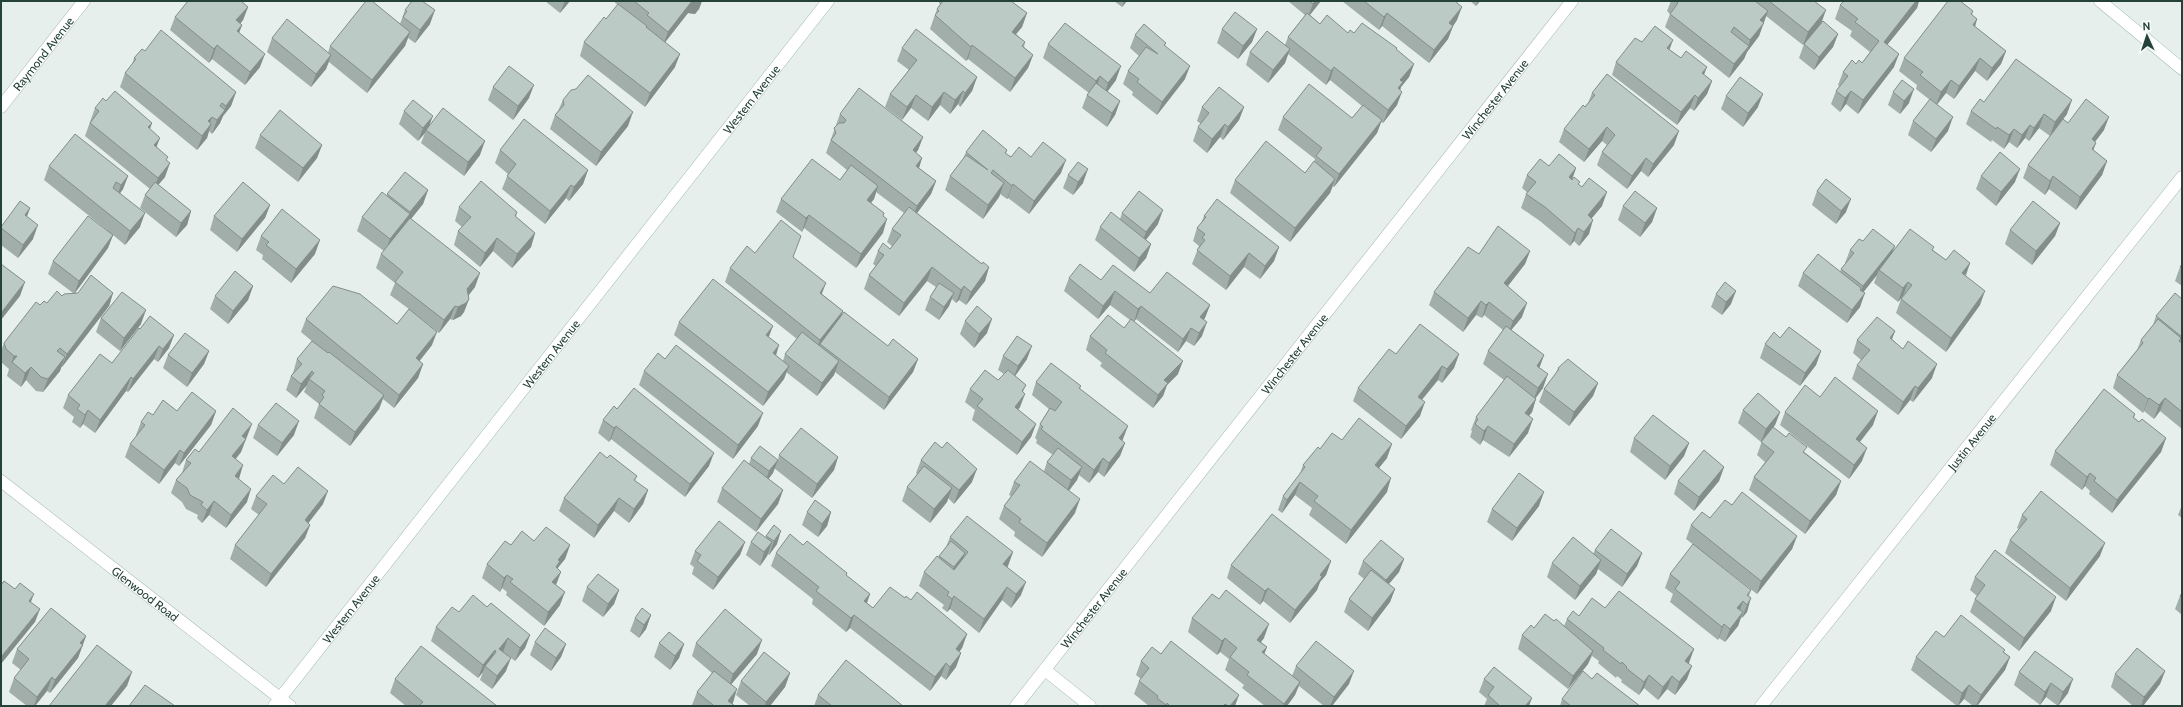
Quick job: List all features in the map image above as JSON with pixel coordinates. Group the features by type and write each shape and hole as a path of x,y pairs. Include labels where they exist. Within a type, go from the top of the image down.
{"street":[{"name":"Raymond Avenue","path":"1,107 84,1"},
{"name":"Western Avenue","path":"277,702 828,1"},
{"name":"Winchester Avenue","path":"1016,706 1572,1"},
{"path":"2100,1 2182,69"},
{"name":"Justin Avenue","path":"1761,706 2182,177"},
{"name":"Glenwood Road","path":"1,481 277,702 290,706"},
{"path":"1045,670 1090,706"}],"building":[{"path":"188,1 241,1 248,7 236,20 242,25 237,31 265,54 250,72 217,45 214,49 175,17"},
{"path":"366,1 372,1 410,32 372,80 330,46"},
{"path":"412,1 422,1 435,10 420,30 403,17 407,11 405,10"},
{"path":"634,1 692,1 668,32 647,15 649,13"},
{"path":"943,1 1011,1 1027,13 1012,32 1025,42 1022,46 1033,55 1015,78 972,45 971,47 935,15 939,11 937,9"},
{"path":"1364,1 1455,1 1462,7 1449,23 1453,26 1434,50 1387,13 1384,17"},
{"path":"1676,1 1755,1 1768,11 1760,20 1764,23 1750,40 1734,27 1731,32 1749,46 1734,64 1670,14 1678,3"},
{"path":"1769,1 1814,1 1826,10 1808,32"},
{"path":"1844,1 1916,1 1884,42 1899,54 1863,100 1851,91 1845,98 1836,91 1848,76 1843,72 1852,60 1856,64 1859,60 1862,63 1879,41 1855,22 1858,19 1840,5"},
{"path":"1948,1 1960,1 1973,11 1971,14 1977,19 1973,25 2006,51 1992,68 1980,58 1959,86 1951,80 1941,92 1920,75 1923,72 1904,58"},
{"path":"618,4 680,54 650,93 584,42 604,17 606,19"},
{"path":"1235,12 1257,29 1243,46 1222,29"},
{"path":"1307,13 1320,24 1327,15 1348,33 1350,30 1354,33 1362,23 1397,48 1396,49 1414,64 1400,80 1403,82 1398,88 1402,92 1388,110 1334,67 1331,71 1288,37"},
{"path":"287,19 331,55 316,74 272,38"},
{"path":"1823,21 1838,34 1819,57 1804,44"},
{"path":"1065,23 1121,66 1108,83 1100,76 1096,81 1048,44"},
{"path":"1144,24 1166,43 1164,45 1190,66 1162,102 1137,82 1139,79 1128,71 1146,47 1158,54 1135,35"},
{"path":"1655,26 1673,40 1667,48 1681,58 1686,51 1707,67 1702,73 1712,81 1698,98 1695,95 1681,112 1616,62 1635,38 1642,42"},
{"path":"916,29 977,77 965,93 963,91 955,100 944,92 932,107 916,95 907,107 890,94 917,60 902,48"},
{"path":"161,30 236,92 226,106 222,103 220,106 225,110 217,120 212,117 208,121 211,124 202,136 125,73 136,59 134,58 142,49 145,51"},
{"path":"1267,31 1290,49 1273,70 1250,52"},
{"path":"2016,59 2072,100 2055,122 2044,114 2034,128 2030,125 2022,135 2014,129 2009,135 1997,127 1996,129 1971,111 1980,99 1984,102"},
{"path":"509,66 534,85 518,106 493,87"},
{"path":"1607,74 1679,131 1653,164 1646,158 1632,176 1602,152 1615,135 1607,127 1589,149 1564,129 1583,105 1585,107 1595,95 1592,93"},
{"path":"588,75 633,112 601,152 555,115 564,105 563,100 571,90 576,89"},
{"path":"1740,77 1763,94 1748,113 1726,96"},
{"path":"1902,80 1914,89 1904,101 1893,92"},
{"path":"1096,83 1120,101 1112,113 1087,95"},
{"path":"1309,84 1352,118 1363,105 1382,120 1339,174 1316,156 1322,148 1283,117"},
{"path":"1219,87 1244,107 1228,127 1225,124 1212,139 1198,127 1209,113 1202,107"},
{"path":"859,88 923,137 913,150 922,158 916,166 936,181 917,206 831,140 836,133 834,128 839,123 844,123 846,120 840,114"},
{"path":"115,91 152,123 148,127 160,138 154,145 168,157 166,160 170,163 158,178 90,123 99,111 95,108 103,98 106,101"},
{"path":"1930,99 1953,117 1936,139 1913,121"},
{"path":"2086,99 2109,117 2092,139 2096,143 2092,149 2107,161 2080,197 2053,176 2050,181 2028,165 2063,119 2068,123"},
{"path":"413,100 433,116 423,128 404,111"},
{"path":"443,108 485,141 468,162 426,130"},
{"path":"280,110 322,145 303,168 260,135"},
{"path":"524,119 588,170 574,187 571,185 550,211 507,176 516,164 500,150"},
{"path":"983,130 1007,150 1005,153 1011,157 1019,147 1031,157 1043,142 1066,160 1034,201 1013,184 1012,186 993,170 991,173 1004,183 988,205 950,176 966,155 988,170 966,152"},
{"path":"75,134 128,176 121,185 116,182 113,188 145,213 130,231 49,166"},
{"path":"1266,141 1305,173 1314,161 1335,179 1295,228 1235,180"},
{"path":"2000,152 2020,169 2001,192 1981,176"},
{"path":"1559,154 1576,168 1569,177 1572,180 1574,177 1580,182 1578,184 1582,187 1589,178 1607,192 1588,215 1593,220 1584,232 1578,228 1575,233 1545,207 1526,194 1536,182 1527,175 1540,159 1549,166"},
{"path":"812,159 840,180 851,165 878,186 867,200 884,213 883,216 887,219 861,254 809,215 806,218 781,199"},
{"path":"1078,162 1088,169 1078,182 1068,175"},
{"path":"405,172 428,190 410,212 387,194"},
{"path":"1826,179 1851,199 1841,211 1817,191"},
{"path":"481,181 517,212 515,216 535,233 517,254 497,238 485,253 458,231 471,217 459,207"},
{"path":"155,182 191,211 181,223 145,195"},
{"path":"243,182 270,205 242,239 214,216"},
{"path":"1139,191 1163,210 1146,232 1122,213"},
{"path":"1635,191 1657,208 1645,223 1623,206"},
{"path":"382,192 410,214 390,239 362,217"},
{"path":"1217,199 1279,247 1265,266 1249,253 1230,276 1197,250 1205,240 1202,238 1205,234 1197,228"},
{"path":"20,201 30,208 25,215 38,225 23,245 1,228"},
{"path":"2033,201 2060,223 2036,251 2010,230"},
{"path":"909,207 982,264 983,262 989,267 971,292 964,286 961,290 932,267 904,303 869,275 884,255 878,251 883,243 890,249 901,235 892,229"},
{"path":"282,209 320,240 296,269 266,245 269,242 261,236"},
{"path":"1111,212 1151,244 1139,258 1100,227"},
{"path":"88,216 113,235 79,281 53,261"},
{"path":"410,218 480,273 467,289 469,299 466,303 458,307 455,306 444,320 395,282 403,272 381,254"},
{"path":"781,220 801,236 793,257 826,283 820,293 843,311 820,340 730,268 747,246 755,253"},
{"path":"1498,226 1530,251 1504,283 1527,303 1513,321 1489,302 1486,305 1481,301 1468,318 1434,292 1468,247 1479,254"},
{"path":"1873,229 1895,246 1863,286 1841,269 1854,253 1850,250 1859,239 1863,241"},
{"path":"1910,229 1934,247 1932,250 1946,260 1954,250 1970,263 1962,273 1985,291 1951,338 1901,299 1912,285 1908,282 1903,288 1879,270"},
{"path":"1818,254 1861,288 1860,290 1865,293 1852,310 1803,273"},
{"path":"1,264 25,282 1,313"},
{"path":"1080,264 1101,280 1113,265 1150,293 1167,272 1210,305 1200,317 1207,322 1199,333 1191,328 1183,339 1141,306 1138,309 1115,291 1103,306 1069,278"},
{"path":"235,271 253,286 233,311 215,296"},
{"path":"91,275 113,293 67,354 60,348 57,351 65,357 48,379 41,377 31,367 25,373 12,362 17,356 14,356 6,349 4,343 36,302 40,305 44,301 47,303 57,291 62,296 64,294 78,293"},
{"path":"713,279 773,326 766,335 779,345 773,353 789,366 768,392 679,322"},
{"path":"1725,282 1736,291 1726,302 1716,294"},
{"path":"939,283 954,293 944,307 930,297"},
{"path":"333,286 360,294 397,324 409,309 437,332 416,358 423,364 399,395 306,319"},
{"path":"122,292 146,310 124,338 101,318"},
{"path":"2175,293 2182,299 2182,337 2156,316"},
{"path":"977,306 992,319 979,334 965,321"},
{"path":"844,312 888,346 893,339 918,359 889,397 820,344"},
{"path":"1108,315 1124,328 1131,319 1183,361 1164,380 1168,383 1158,395 1105,353 1107,350 1090,336"},
{"path":"150,316 174,335 163,349 159,346 133,379 131,377 100,420 88,410 85,415 77,409 80,405 68,395 100,354 112,363"},
{"path":"1877,317 1895,331 1890,338 1903,349 1908,341 1937,364 1918,388 1915,386 1903,402 1857,365 1870,350 1857,340"},
{"path":"2158,319 2181,338 2179,341 2182,343 2182,412 2165,398 2159,405 2149,398 2148,399 2117,375 2143,343 2141,340"},
{"path":"1420,324 1459,354 1447,369 1442,366 1418,397 1425,402 1406,426 1358,388 1389,349 1396,354"},
{"path":"1506,326 1544,355 1537,366 1548,374 1538,388 1488,351"},
{"path":"1789,327 1821,351 1805,373 1765,344 1774,332 1780,338"},
{"path":"802,332 839,361 822,383 785,354"},
{"path":"185,333 209,351 192,373 168,355"},
{"path":"1017,336 1032,346 1018,366 1003,356"},
{"path":"312,341 328,353 329,352 384,395 355,432 319,404 324,397 322,395 325,391 309,379 314,373 312,371 301,384 291,376 302,364 297,359"},
{"path":"676,345 763,413 738,445 644,371 658,353 665,359"},
{"path":"1568,359 1598,383 1574,412 1544,389 1559,369 1558,368"},
{"path":"1051,363 1081,386 1079,388 1128,426 1119,438 1125,443 1109,463 1103,458 1094,470 1041,429 1043,427 1040,424 1050,408 1055,411 1062,402 1036,382"},
{"path":"985,370 998,380 1008,370 1026,385 1022,391 1025,394 1015,407 1036,424 1022,442 977,406 983,399 970,389"},
{"path":"1507,376 1536,399 1525,413 1533,419 1514,444 1488,426 1484,431 1475,424 1478,419 1476,417"},
{"path":"1835,377 1878,411 1856,439 1867,448 1854,465 1785,412 1805,385 1820,397"},
{"path":"634,388 714,453 690,484 616,426 614,428 603,420 614,406 617,409"},
{"path":"2104,389 2135,414 2133,417 2139,422 2142,419 2166,438 2117,500 2094,481 2096,478 2090,473 2087,477 2055,451"},
{"path":"192,392 216,411 184,453 180,450 164,470 130,444 145,425 141,422 148,412 153,415 163,400 177,411"},
{"path":"1758,393 1780,412 1766,429 1743,410"},
{"path":"276,403 299,421 282,443 258,425"},
{"path":"233,408 252,424 242,436 246,439 232,456 243,465 235,476 251,489 231,515 214,501 207,510 201,505 203,502 190,495 187,488 176,480 191,463 186,460 195,449 199,452"},
{"path":"1653,415 1689,443 1670,466 1634,438"},
{"path":"1359,418 1392,444 1375,465 1391,478 1351,530 1314,501 1318,496 1300,482 1287,500 1283,496 1305,467 1303,465 1318,447 1320,449 1332,433 1342,440"},
{"path":"1773,427 1786,437 1789,433 1807,447 1803,452 1841,481 1810,521 1754,477 1774,452 1761,442"},
{"path":"801,428 838,457 817,484 779,455"},
{"path":"935,442 942,448 947,442 977,469 959,490 921,460"},
{"path":"760,446 778,460 769,471 751,458"},
{"path":"1058,448 1082,467 1071,480 1047,462"},
{"path":"1704,450 1724,467 1699,497 1678,481"},
{"path":"600,452 607,458 610,455 637,476 634,480 648,490 634,509 619,498 598,525 564,498"},
{"path":"744,460 783,490 761,519 722,488"},
{"path":"1030,461 1080,499 1047,543 1019,522 1021,519 1004,506 1020,485 1014,482"},
{"path":"924,466 952,488 934,509 907,487"},
{"path":"298,467 328,491 305,520 310,525 271,574 235,545 267,504 256,496 273,475 284,484"},
{"path":"1519,473 1544,492 1517,528 1492,509"},
{"path":"2041,491 2105,543 2070,588 2010,540 2027,519 2022,515"},
{"path":"1742,492 1797,536 1761,581 1691,525 1702,512 1710,518 1725,500 1732,505"},
{"path":"815,500 831,512 822,524 807,512"},
{"path":"1272,514 1331,561 1320,575 1322,577 1295,610 1268,588 1265,591 1231,565"},
{"path":"967,516 1013,552 1003,564 1026,582 1016,594 1007,587 984,619 954,596 952,599 947,595 949,592 924,572 937,556 954,570 968,552 950,537"},
{"path":"719,521 745,542 718,577 697,561 701,555 695,551"},
{"path":"774,525 781,531 774,541 766,536"},
{"path":"546,527 570,545 558,560 560,561 556,567 561,572 552,582 565,592 548,612 510,582 513,579 507,575 504,578 487,564 505,541 511,545 522,531 534,541"},
{"path":"1611,529 1642,553 1627,574 1595,550"},
{"path":"758,532 772,542 764,552 751,542"},
{"path":"790,534 803,545 807,541 847,573 846,575 870,594 864,601 873,608 890,587 905,598 906,596 911,600 917,592 967,634 956,649 961,653 950,667 946,663 935,677 854,615 851,618 816,591 819,587 776,553"},
{"path":"1573,537 1601,560 1580,586 1552,563"},
{"path":"1381,540 1404,559 1386,580 1363,561"},
{"path":"951,541 965,553 954,567 939,556"},
{"path":"1693,544 1751,590 1747,595 1751,598 1747,605 1743,601 1737,608 1743,612 1730,629 1724,624 1722,627 1675,589 1680,582 1670,574"},
{"path":"1995,550 2056,597 2024,638 1975,599 1985,585 1975,577"},
{"path":"1371,570 1395,589 1372,618 1349,599"},
{"path":"598,574 619,590 608,604 587,587"},
{"path":"4,581 15,589 20,583 34,594 29,601 40,609 1,657 1,585"},
{"path":"1226,590 1269,624 1257,640 1267,647 1262,652 1300,682 1284,704 1247,675 1249,672 1230,657 1237,648 1225,638 1222,641 1192,618 1212,594 1219,599"},
{"path":"1619,591 1694,649 1685,661 1692,666 1679,682 1672,676 1663,687 1649,675 1644,682 1626,668 1627,667 1622,662 1621,664 1603,650 1604,648 1567,619 1573,611 1579,616 1592,598 1605,608"},
{"path":"473,595 487,607 491,603 530,635 520,648 508,638 499,649 511,658 497,676 485,666 496,652 495,650 483,665 436,627 452,607 459,612"},
{"path":"51,608 86,636 80,643 83,645 55,680 52,677 37,697 14,678 29,659 17,649"},
{"path":"642,608 651,615 644,625 635,618"},
{"path":"725,609 762,640 733,674 696,643"},
{"path":"1545,614 1554,621 1556,619 1593,651 1573,676 1522,635 1531,625 1534,628"},
{"path":"1961,615 2005,650 2003,652 2010,657 1981,695 1969,685 1962,693 1916,657 1936,631 1944,637"},
{"path":"545,628 566,644 556,658 535,642"},
{"path":"669,632 684,644 675,656 659,643"},
{"path":"1171,641 1239,695 1230,706 1225,704 1223,706 1170,706 1167,703 1166,705 1157,698 1158,696 1139,681 1149,668 1141,661 1152,647 1161,654"},
{"path":"1316,641 1354,671 1334,697 1296,666"},
{"path":"97,645 132,672 105,706 49,706"},
{"path":"421,646 497,706 419,706 423,702 395,679"},
{"path":"2137,648 2165,671 2144,697 2115,674"},
{"path":"2035,651 2073,679 2063,692 2051,683 2045,692 2019,672"},
{"path":"764,652 790,673 766,702 741,681"},
{"path":"846,660 903,706 832,706 818,695"},
{"path":"1494,667 1532,698 1525,706 1500,706 1488,695 1494,687 1484,679"},
{"path":"714,671 737,689 728,701 735,706 712,706 713,705 697,692"},
{"path":"1583,671 1592,679 1597,673 1640,706 1571,706 1562,699"},
{"path":"145,685 175,706 129,706"}]}
